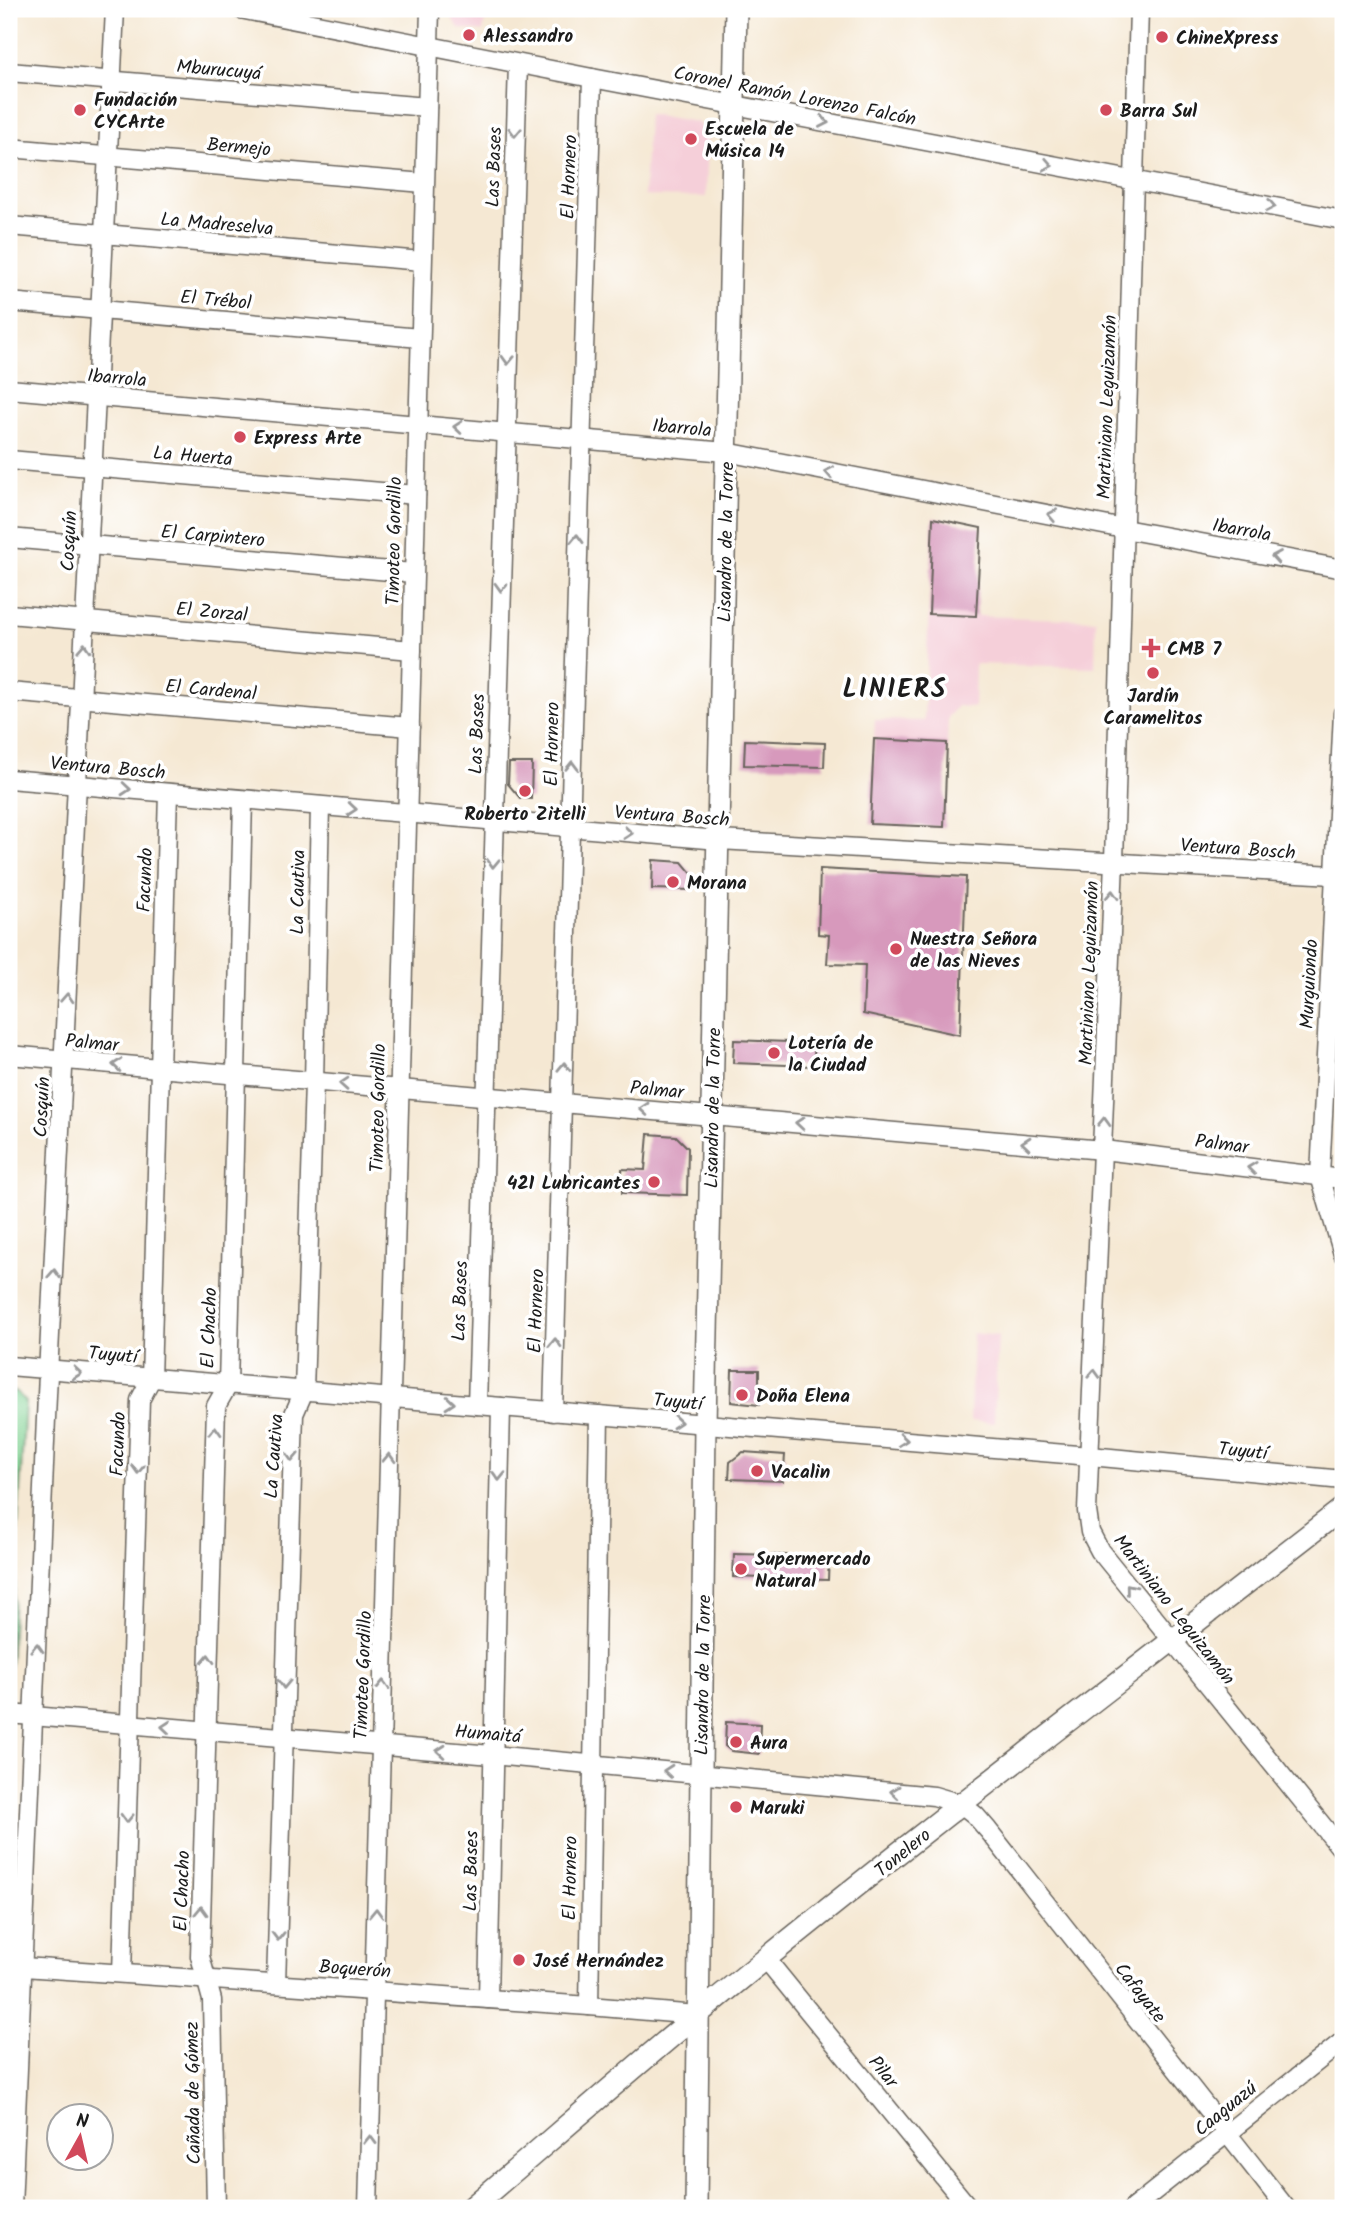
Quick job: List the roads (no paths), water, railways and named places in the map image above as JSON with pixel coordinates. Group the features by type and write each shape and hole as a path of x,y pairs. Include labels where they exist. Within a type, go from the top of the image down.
{"street":[{"name":"Cosquín","path":"12,2208 16,1966 34,1717 114,9"},
{"name":"Coronel Ramón Lorenzo Falcón","path":"240,9 1343,220"},
{"name":"Timoteo Gordillo","path":"368,2208 430,9"},
{"name":"Lisandro de la Torre","path":"696,2208 705,1424 736,9"},
{"name":"Martiniano Leguizamón","path":"1139,9 1114,861 1087,1511 1090,1532 1100,1551 1343,1850"},
{"name":"Las Bases","path":"477,1405 518,64"},
{"name":"Mburucuyá","path":"9,72 427,107"},
{"name":"El Hornero","path":"554,1412 592,78"},
{"name":"Bermejo","path":"9,148 424,183"},
{"name":"La Madreselva","path":"9,226 422,261"},
{"name":"El Trébol","path":"9,302 420,338"},
{"name":"Ibarrola","path":"9,389 726,452 1343,569"},
{"name":"La Huerta","path":"9,460 416,495"},
{"name":"El Carpintero","path":"9,538 413,573"},
{"name":"El Zorzal","path":"9,614 412,650"},
{"name":"El Cardenal","path":"9,692 410,727"},
{"name":"Murguiondo","path":"1343,713 1334,875 1335,1055 1320,1176 1343,1254"},
{"name":"Ventura Bosch","path":"9,779 719,840 1334,875"},
{"name":"Facundo","path":"122,1973 140,1400 151,1379 168,793"},
{"name":"El Chacho","path":"206,1978 200,1956 216,1406 228,1385 243,800"},
{"name":"La Cautiva","path":"276,1983 294,1413 304,1391 320,806"},
{"name":"Palmar","path":"9,1055 1103,1150 1343,1179"},
{"name":"Tuyutí","path":"9,1366 1090,1456 1343,1480"},
{"name":"Las Bases","path":"488,1999 501,1407"},
{"name":"El Hornero","path":"589,2006 599,1415"},
{"name":"Tonelero","path":"471,2208 766,1959 1343,1508"},
{"name":"Humaitá","path":"9,1714 934,1796 961,1804"},
{"name":"Cafayate","path":"961,1804 988,1830 1286,2208"},
{"name":"Pilar","path":"766,1959 969,2208"},
{"name":"Boquerón","path":"16,1966 697,2015"},
{"name":"Cañada de Gómez","path":"206,1978 212,2000 216,2208"},
{"name":"Caaguazú","path":"1133,2208 1343,2041"}],"place":[{"name":"Alessandro","path":"469,35"},
{"name":"ChineXpress","path":"1162,37"},
{"name":"Fundación CYCArte","path":"80,110"},
{"name":"Barra Sul","path":"1106,110"},
{"name":"Escuela de Música 14","path":"691,139"},
{"name":"Express Arte","path":"240,437"},
{"name":"CMB 7","path":"1151,648"},
{"name":"Jardín Caramelitos","path":"1153,673"},
{"name":"Roberto Zitelli","path":"525,791"},
{"name":"Morana","path":"673,882"},
{"name":"Nuestra Señora de las Nieves","path":"896,949"},
{"name":"Lotería de la Ciudad","path":"774,1053"},
{"name":"421 Lubricantes","path":"654,1182"},
{"name":"Doña Elena","path":"742,1395"},
{"name":"Vacalin","path":"757,1471"},
{"name":"Supermercado Natural","path":"741,1569"},
{"name":"Aura","path":"736,1742"},
{"name":"Maruki","path":"736,1807"},
{"name":"José Hernández","path":"519,1960"}],"district":[{"name":"LINIERS","path":"895,688"}]}
